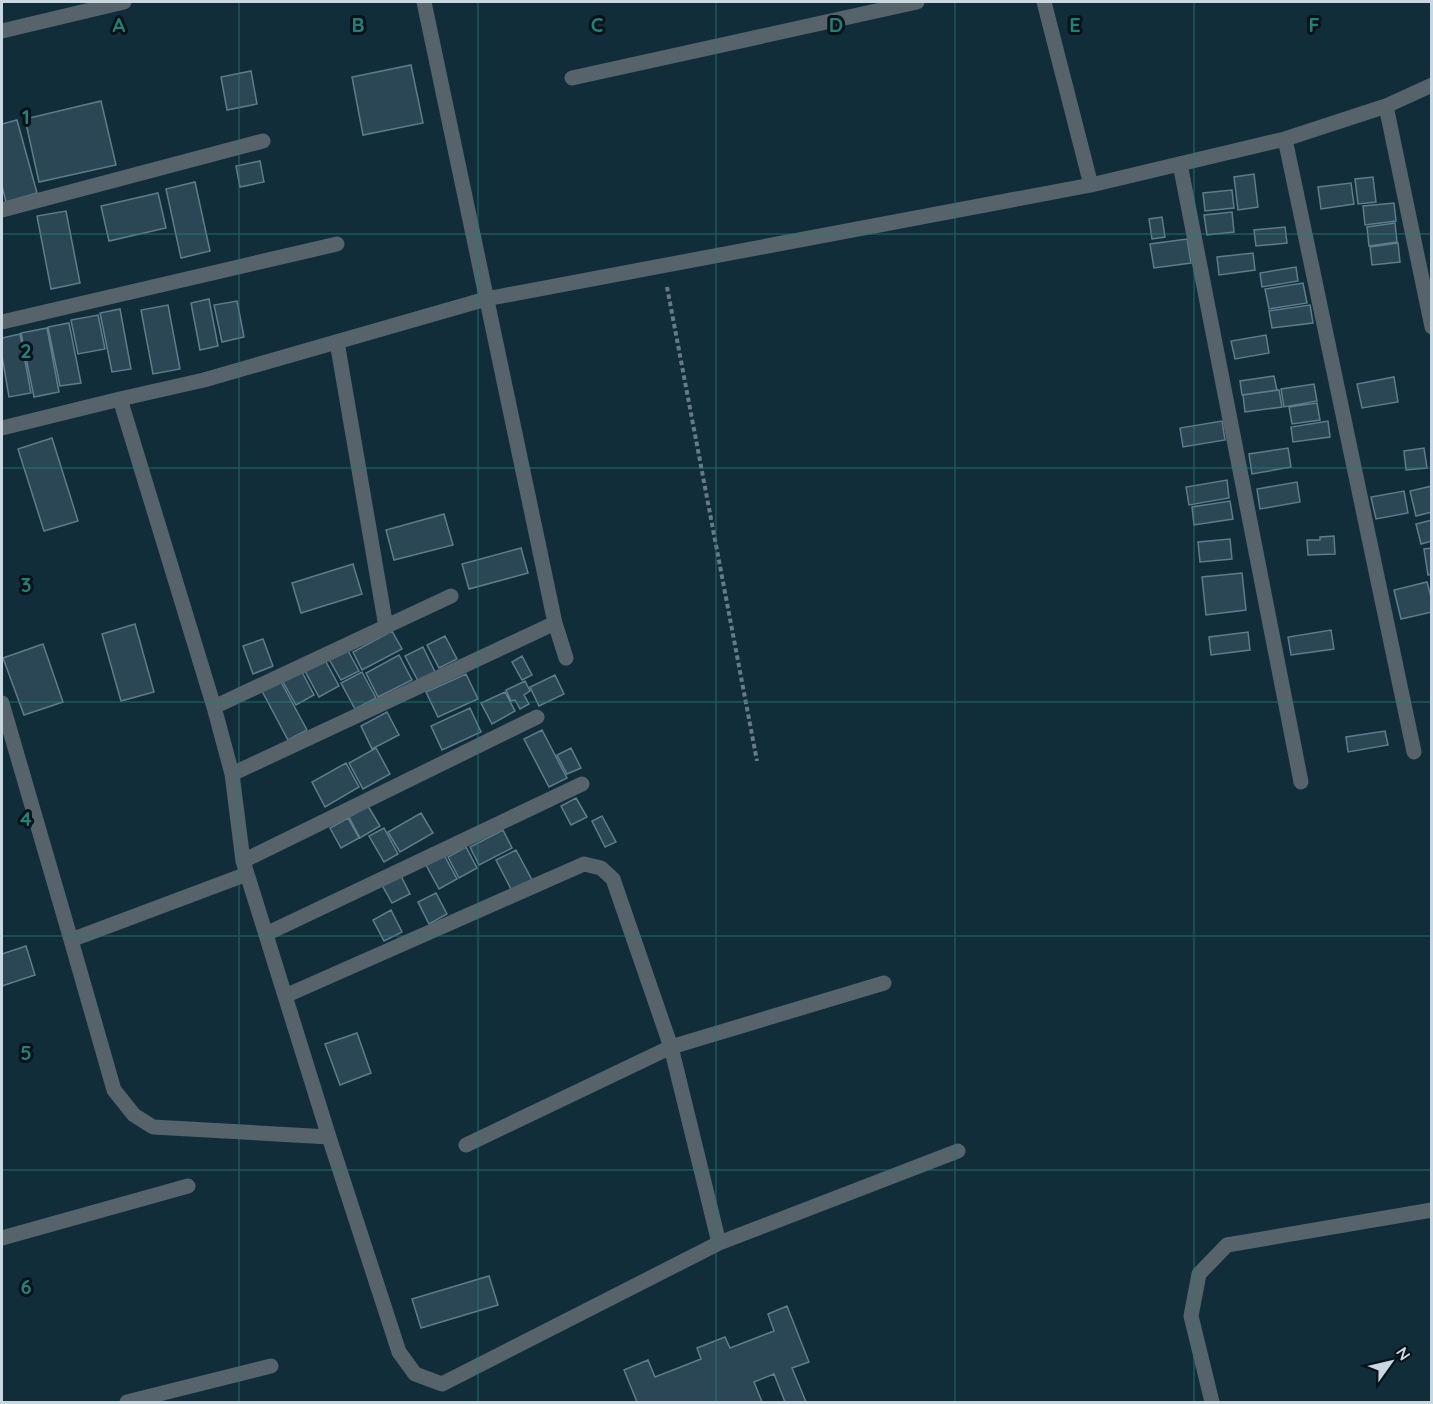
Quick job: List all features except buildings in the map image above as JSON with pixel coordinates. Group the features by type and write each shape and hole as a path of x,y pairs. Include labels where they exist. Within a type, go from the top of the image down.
{"street":[{"path":"2,31 124,2"},
{"path":"424,2 555,623 566,658"},
{"path":"572,78 917,2"},
{"path":"1044,2 1091,185"},
{"path":"2,428 204,380 486,299 1091,185 1180,164 1285,138 1386,106 1431,86"},
{"path":"1386,106 1431,327"},
{"path":"1285,138 1414,752"},
{"path":"2,210 263,141"},
{"path":"1180,164 1301,782"},
{"path":"2,322 337,244"},
{"path":"337,342 386,627"},
{"path":"120,399 214,707 232,774 245,867 399,1352 415,1374 442,1384 719,1243 958,1151"},
{"path":"214,707 451,596"},
{"path":"232,774 555,623"},
{"path":"2,703 114,1090 134,1115 153,1127 329,1137"},
{"path":"72,940 245,867 537,717"},
{"path":"266,934 582,784"},
{"path":"285,996 584,864 600,868 614,879 671,1047 719,1243"},
{"path":"466,1145 671,1047 884,983"},
{"path":"2,1239 188,1186"},
{"path":"1212,1402 1191,1317 1199,1274 1227,1245 1431,1210"},
{"path":"127,1402 271,1366"}],"path":[{"path":"663,266 757,761"}]}
